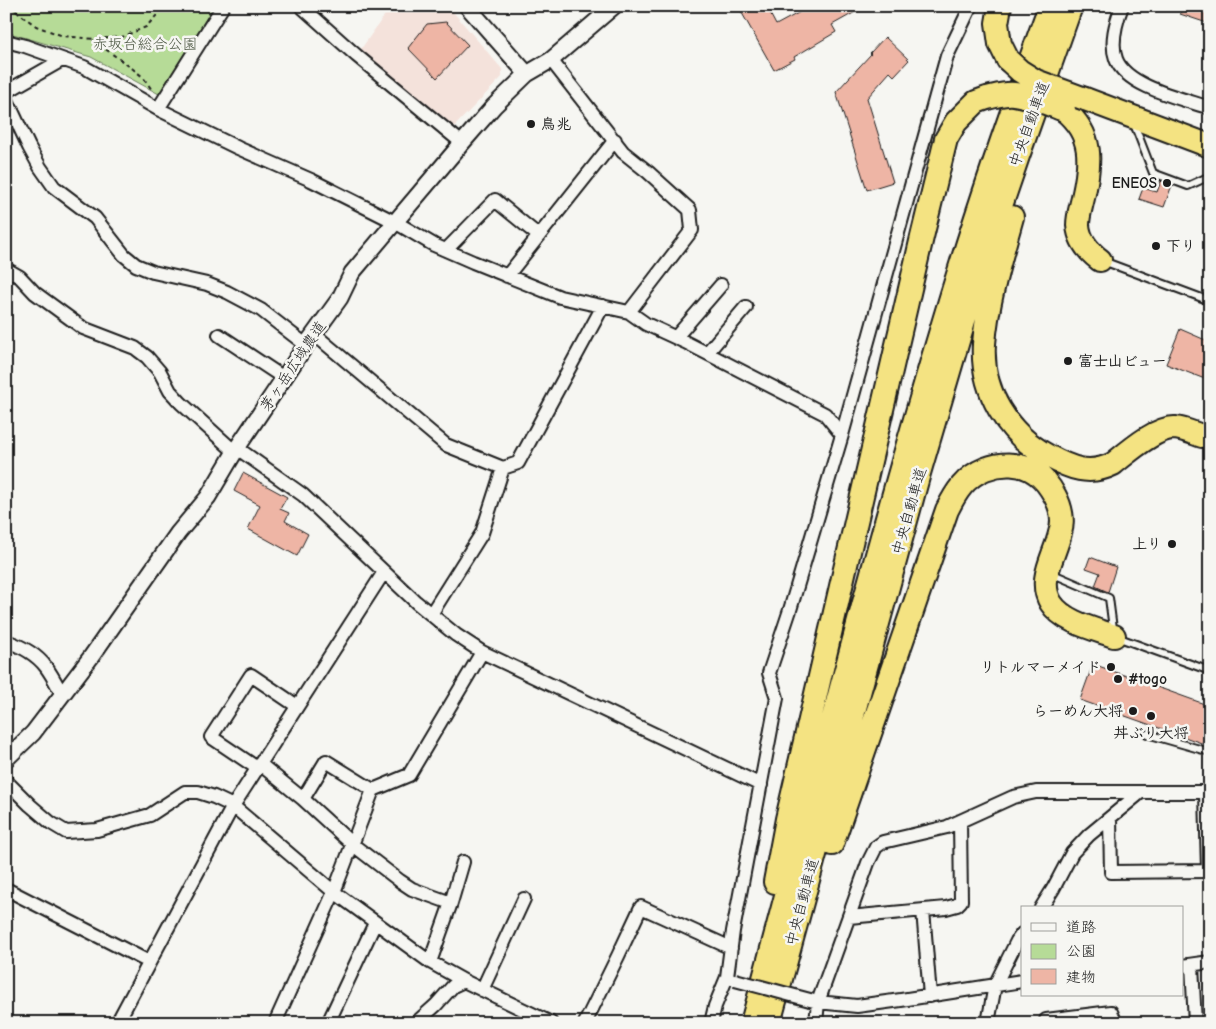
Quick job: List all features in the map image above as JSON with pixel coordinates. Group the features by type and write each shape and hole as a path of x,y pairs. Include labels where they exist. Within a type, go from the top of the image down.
{"highway":[{"path":"1000,6 997,23 1000,44 1008,60 1020,71 1036,81 1210,146"},
{"path":"1064,7 1021,184 996,276 987,321 984,345 985,365 989,384 996,403 1006,421 1018,435 1047,456 1083,470 1095,470 1113,464 1156,432 1167,429 1176,428 1206,437"},
{"name":"中央自動車道","path":"752,1023 900,469 960,267 1001,141 1064,7"},
{"name":"中央自動車道","path":"771,1023 919,472 978,273 1018,156 1064,7"},
{"path":"746,1023 787,819 946,140 956,122 976,102 1003,94 1030,97 1064,110 1081,127 1086,145 1089,174 1078,216 1078,226 1086,246 1100,260"},
{"path":"771,1023 798,952 838,828 947,510 966,480 977,472 1005,464 1019,465 1032,469 1043,478 1052,489 1057,500 1062,520 1061,532 1046,578 1046,591 1051,603 1058,612 1067,618 1114,636"}],"street":[{"path":"158,109 223,6"},
{"path":"301,6 357,56 462,142"},
{"path":"467,6 527,74"},
{"name":"茅ヶ岳広域農道","path":"6,759 33,733 92,657 178,533 208,497 236,450 340,298 352,273 494,106 527,74 551,60 614,6"},
{"path":"711,1023 715,1006 731,979 731,948 734,922 778,698 769,673 790,610 842,435 948,56 972,6"},
{"path":"1122,6 1115,25 1114,44 1116,60 1127,75 1143,85 1158,91 1210,108"},
{"path":"6,42 25,46 84,66 158,109 238,148 311,180 395,222 434,245 473,262 560,297 629,312 646,324 676,337 825,414 842,435"},
{"path":"6,92 62,60"},
{"path":"551,60 623,152 690,210 692,230 629,312"},
{"path":"6,98 40,168 54,186 95,218 124,255 136,265 153,272 208,284 261,310 310,340 446,445 503,468 518,463 603,306"},
{"path":"507,276 615,140"},
{"path":"446,250 495,200 539,236"},
{"path":"6,269 20,277 35,293 83,328 136,348 160,372 170,391 181,403 236,450 303,495 416,602 456,635 482,652 760,785"},
{"path":"676,337 721,285"},
{"path":"707,353 746,307"},
{"path":"219,335 284,378"},
{"path":"430,614 482,533 503,468"},
{"path":"117,1023 233,806 384,572"},
{"path":"6,641 16,644 32,654 45,666 62,694"},
{"path":"275,1023 334,892 373,790 409,775 482,652"},
{"path":"298,706 251,675 211,737 258,766 303,799 352,844 400,882 412,889 451,903"},
{"path":"303,799 326,761 373,790"},
{"path":"6,781 51,823 66,832 97,830 150,815 185,792 198,792 214,797 233,806 334,892 430,962 464,981 551,1023"},
{"path":"816,1023 814,1001 849,917 868,863 876,847 883,842 947,827 1013,797 1036,792 1208,792 1208,871 1111,872 1110,818"},
{"path":"1042,906 1054,889 1072,853 1089,835 1141,792"},
{"path":"849,917 946,908 962,901 960,821"},
{"path":"430,962 463,862"},
{"path":"6,889 149,962"},
{"path":"482,990 524,899"},
{"path":"584,1023 641,907 731,948"},
{"path":"923,910 930,996"},
{"path":"328,1023 375,923"},
{"path":"988,1023 996,985 1021,935"},
{"path":"1195,1023 1187,966 1210,962"},
{"path":"731,979 814,1001 857,1006 1021,981"},
{"path":"416,1023 453,986 464,981"},
{"path":"1046,1020 1111,1012 1116,1023"}],"lane":[{"path":"1131,116 1153,173 1188,186 1210,176"},
{"path":"1100,260 1210,301"},
{"path":"1048,572 1109,598 1114,636 1210,671"},
{"path":"1147,734 1210,752"}],"path":[{"path":"9,6 36,26 64,36 91,39 122,36 146,27 165,6"},
{"path":"91,39 133,68 152,90"}],"shaded area":[{"path":"391,6 448,6 502,69 502,77 452,129 359,52"}],"green space":[{"name":"赤坂台総合公園","path":"6,6 214,6 159,94 91,57 6,32"}],"building":[{"path":"738,6 766,6 776,25 800,12 797,6 866,6 832,25 836,32 794,57 795,59 774,70"},
{"path":"1183,6 1210,6 1210,24 1180,14"},
{"path":"446,22 468,45 437,78 408,48 427,24"},
{"path":"885,37 909,60 894,76 890,72 867,98 893,182 867,190 836,92"},
{"path":"1161,181 1172,185 1164,207 1139,199 1143,188 1157,192"},
{"path":"1180,329 1210,342 1210,381 1166,364"},
{"path":"243,473 287,497 280,509 289,513 285,521 308,534 297,556 248,529 260,505 234,491"},
{"path":"1090,557 1116,567 1108,592 1095,586 1100,573 1086,568"},
{"path":"1093,664 1210,706 1210,746 1080,700"}],"place":[{"name":"鳥兆","path":"531,124"},
{"name":"ENEOS","path":"1167,183"},
{"name":"下り","path":"1156,246"},
{"name":"富士山ビュー","path":"1068,361"},
{"name":"上り","path":"1172,544"},
{"name":"リトルマーメイド","path":"1111,667"},
{"name":"#togo","path":"1118,679"},
{"name":"らーめん大将","path":"1133,711"},
{"name":"丼ぶり大将","path":"1151,716"}]}
